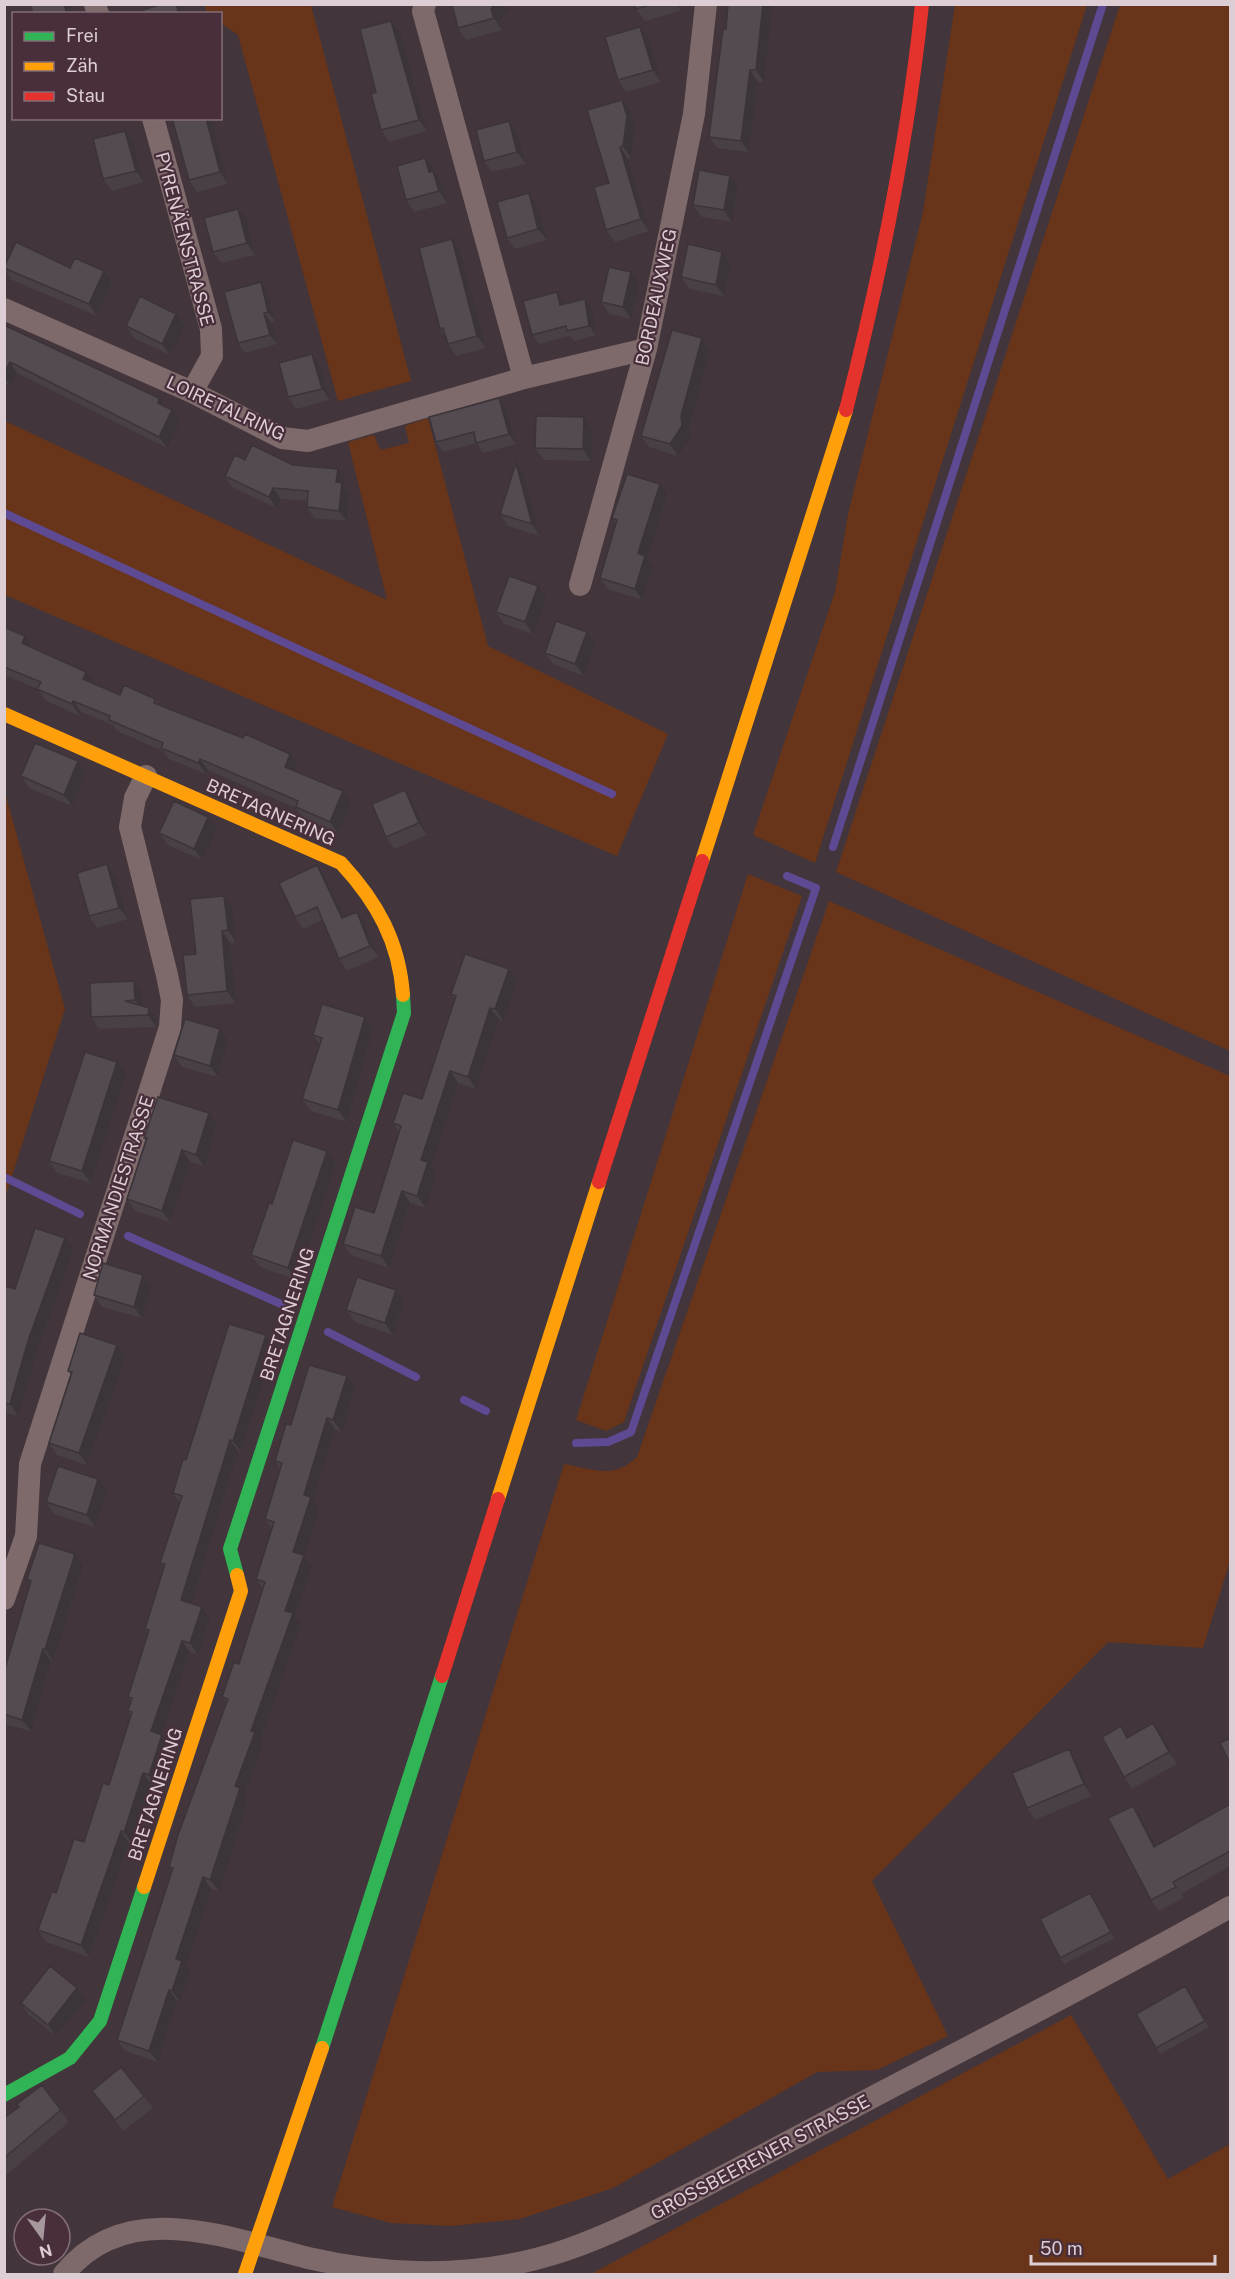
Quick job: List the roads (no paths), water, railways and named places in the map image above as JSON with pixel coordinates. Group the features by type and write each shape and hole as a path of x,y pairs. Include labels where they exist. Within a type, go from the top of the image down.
{"main road":[{"path":"245,2274 346,1974 846,409 881,266 917,53 922,4"},
{"name":"BRETAGNERING","path":"4,714 341,862 366,889 388,921 402,974 404,1013 230,1549 241,1591 100,2022 70,2058 4,2095"}],"street":[{"path":"425,4 423,11 524,378"},
{"name":"BORDEAUXWEG","path":"580,585 646,349 694,114 706,4"},
{"name":"PYRENÄENSTRASSE","path":"154,120 211,329 212,356 192,392"},
{"name":"LOIRETALRING","path":"4,309 192,392 282,438 308,441 524,378 646,349"},
{"name":"NORMANDIESTRASSE","path":"4,1599 26,1536 30,1464 170,1027 172,1000 167,975 130,827 135,798 146,776"},
{"name":"GROSSBEERENER STRASSE","path":"64,2274 103,2241 135,2230 179,2228 339,2265 420,2272 497,2268 569,2251 615,2232 742,2167 1230,1907"}],"waterway":[{"path":"833,847 1103,4"},
{"path":"4,513 612,794"},
{"path":"576,1443 608,1442 631,1432 816,888 787,876"},
{"path":"4,1177 80,1214"},
{"path":"128,1236 290,1308"},
{"path":"328,1332 416,1377"},
{"path":"464,1400 486,1411"}]}
